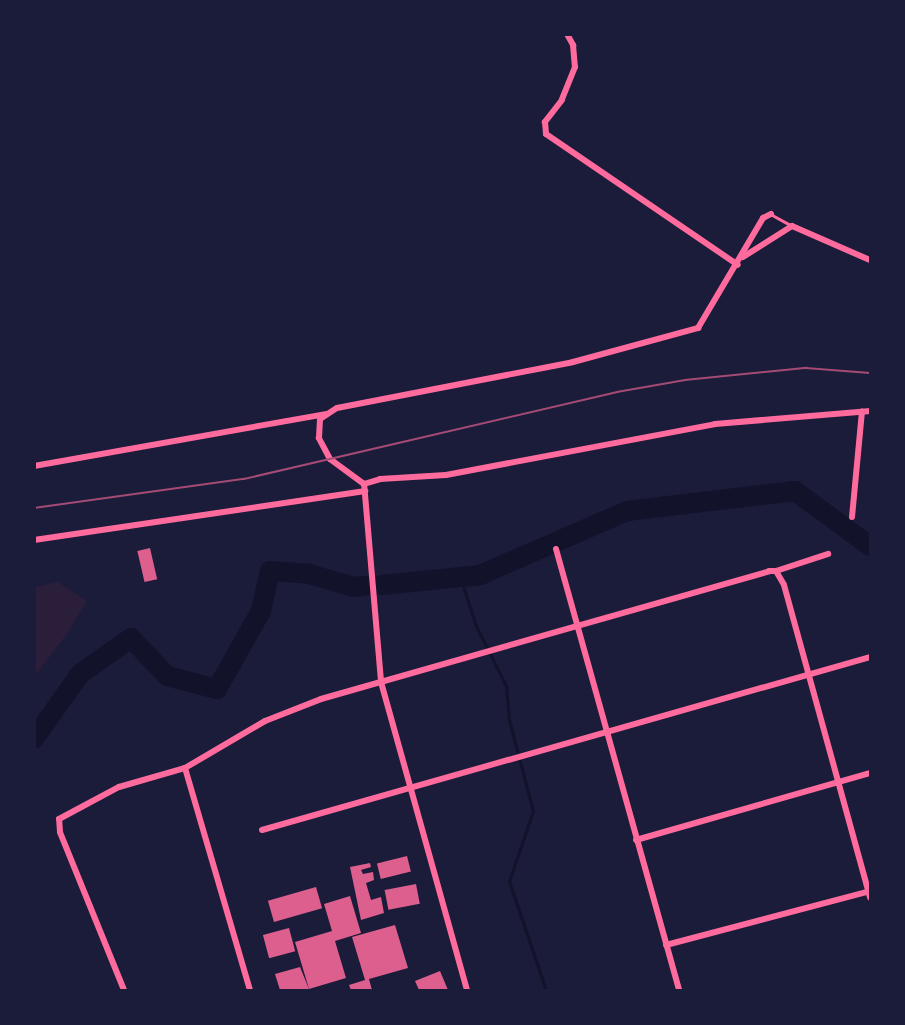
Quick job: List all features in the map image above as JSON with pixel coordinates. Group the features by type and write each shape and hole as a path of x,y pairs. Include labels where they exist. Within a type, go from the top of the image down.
{"street":[{"path":"567,34 573,45 575,67 562,100 545,122 546,134 738,265"},
{"path":"34,465 325,413 403,393 573,362 688,333 705,323 764,218 771,214"},
{"path":"742,258 792,226 870,260"},
{"path":"852,517 862,411"},
{"path":"34,540 364,488 387,478 447,475 715,424 870,411"},
{"path":"325,413 318,428 325,452 338,468 364,488 368,512 381,681 467,990"},
{"path":"556,549 679,990"},
{"path":"124,990 60,832 59,819 119,788 185,768 286,711 381,681 828,554"},
{"path":"666,945 870,893 837,782 784,585 772,571"},
{"path":"262,830 870,657"},
{"path":"185,768 250,990"},
{"path":"636,840 870,773"}],"lane":[{"path":"771,214 792,226"}],"shaded area":[{"path":"58,582 87,601 67,634 35,676 35,587"}],"building":[{"path":"150,548 157,579 145,582 137,551"},
{"path":"407,856 411,872 381,879 377,863"},
{"path":"370,863 371,867 361,870 363,874 373,872 374,880 366,883 371,900 381,897 384,913 361,920 350,867"},
{"path":"416,884 420,904 388,910 385,890"},
{"path":"316,887 322,908 274,922 268,901"},
{"path":"350,896 361,933 335,941 346,978 309,989 295,942 332,931 324,904"},
{"path":"395,925 408,968 369,979 372,990 351,990 349,985 365,980 352,937"},
{"path":"289,928 295,951 269,958 263,935"},
{"path":"300,967 309,989 280,990 275,974"},
{"path":"440,971 448,990 419,990 415,981"}],"waterway":[{"path":"382,585 480,575 627,511 795,491 870,546"},
{"path":"34,739 80,674 131,638 167,676 217,689 261,611 270,571 309,574 354,587 365,586"},
{"path":"460,577 476,626 506,686 509,720 533,811 509,881 546,990"}],"tram line":[{"path":"34,508 244,479 617,392 685,380 806,368 870,373"}]}
